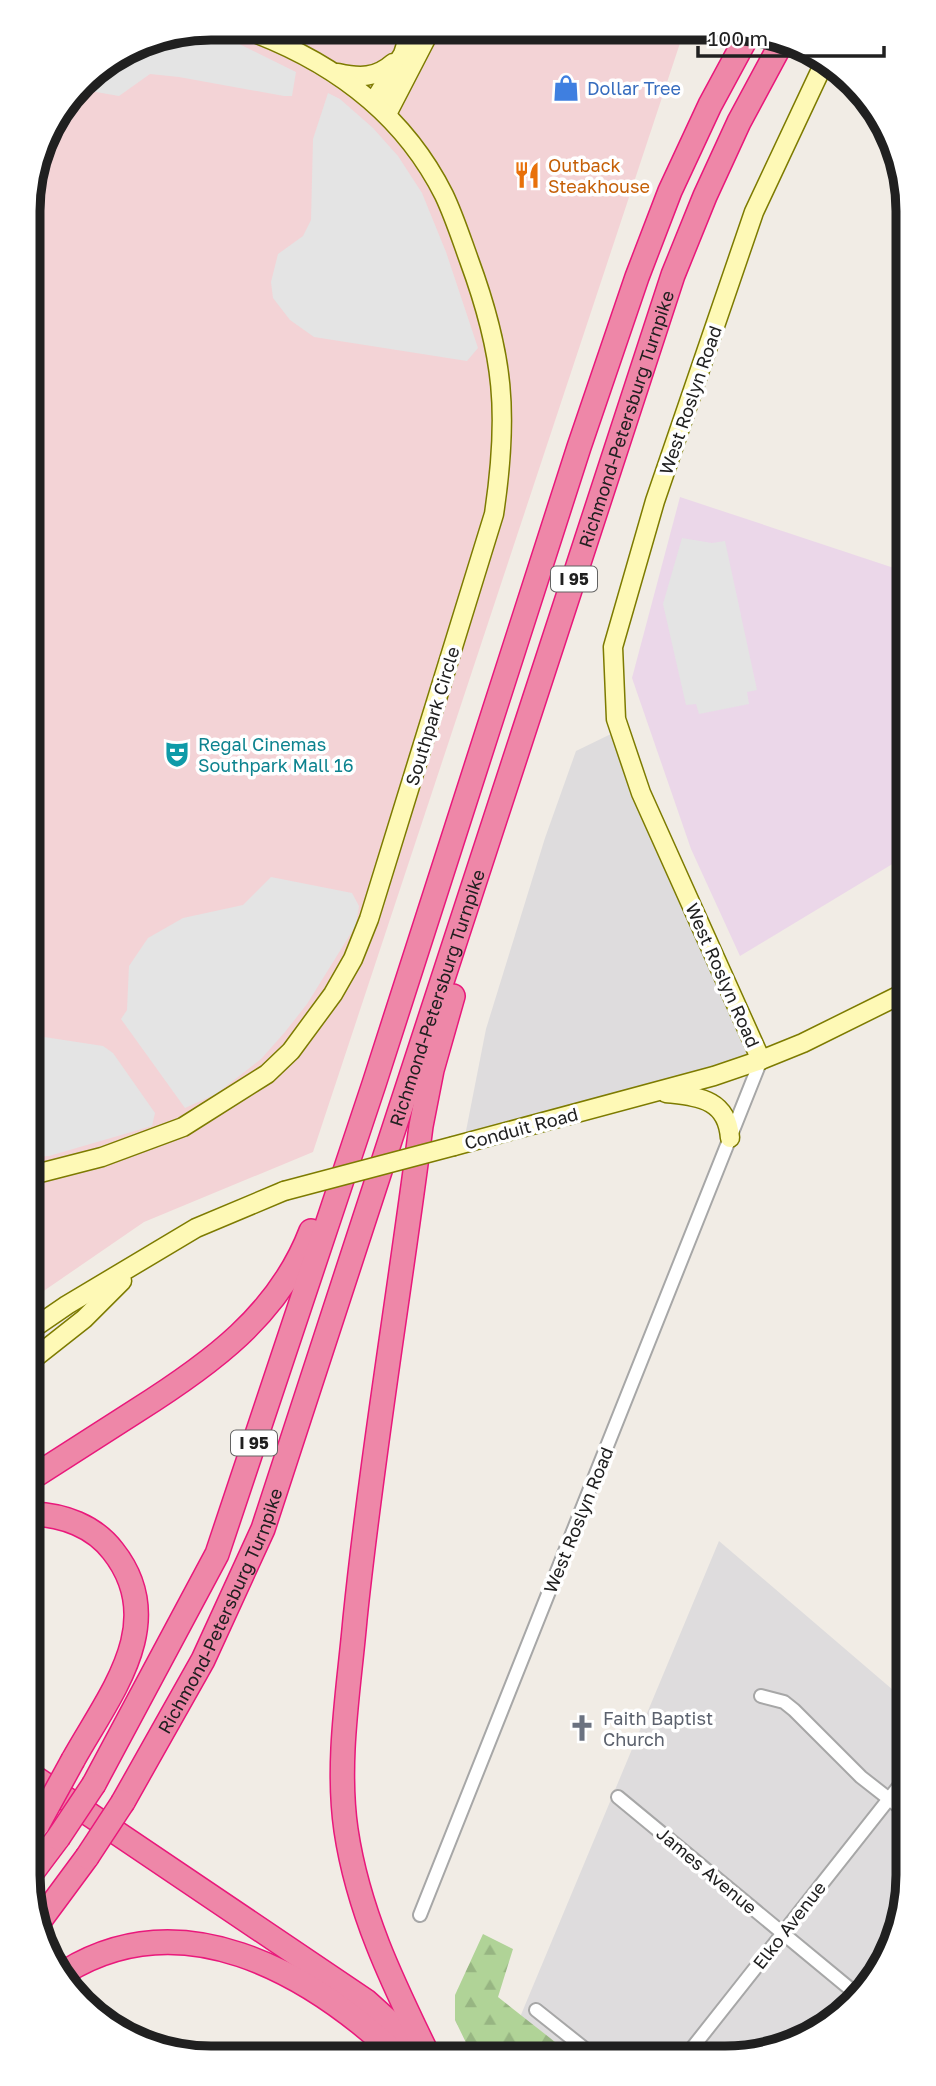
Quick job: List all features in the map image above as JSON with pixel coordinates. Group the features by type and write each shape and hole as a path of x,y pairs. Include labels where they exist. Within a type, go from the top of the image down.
{"highway":[{"name":"Richmond-Petersburg Turnpike","path":"40,1862 94,1784 217,1554 374,1084 574,460 637,277 676,179 710,105 744,42"},
{"name":"Richmond-Petersburg Turnpike","path":"45,1914 123,1802 203,1660 263,1529 673,275 739,122 779,49"},
{"path":"424,2046 381,1956 358,1887 346,1827 345,1735 359,1579 421,1126 432,1070 492,831"},
{"path":"40,1472 183,1381 233,1343 268,1306 296,1266 310,1234 344,1135 374,1084"},
{"path":"40,1515 69,1520 102,1539 130,1579 136,1604 136,1632 129,1658 40,1820"},
{"path":"40,1781 366,2001 397,2029 410,2046"},
{"path":"40,1794 347,2002 372,2022 390,2046"},
{"path":"70,1970 94,1956 126,1946 186,1942 222,1949 256,1961 319,1994 362,2023 387,2046"}],"main road":[{"path":"271,41 331,71 352,76 382,73 403,54"},
{"path":"381,107 407,41"},
{"path":"381,107 424,41"},
{"name":"West Roslyn Road","path":"761,1060 641,793 616,719 613,647 655,500 754,212 821,70"},
{"name":"Southpark Circle","path":"40,1173 102,1157 183,1127 267,1074 291,1051 333,994 353,959 369,919 491,524 499,480 503,420 501,383 491,328 448,203 416,148 381,107 331,71"},
{"name":"Conduit Road","path":"40,1323 196,1228 284,1191 655,1092 761,1060 803,1044 896,998"},
{"path":"655,1092 697,1097 712,1103 726,1120 730,1138"},
{"name":"Conduit Road","path":"40,1353 84,1319 139,1264"}],"street":[{"name":"West Roslyn Road","path":"420,1915 761,1060"},
{"path":"761,1696 784,1702 847,1764 895,1803"},
{"name":"Elko Avenue","path":"694,2046 895,1791"},
{"name":"James Avenue","path":"618,1797 851,1989"},
{"path":"536,2010 581,2046"}],"shaded area":[{"path":"681,40 313,1152 144,1222 40,1293 41,200 46,167 53,146 69,116 90,90 126,63 156,49 178,44 200,41"},
{"path":"200,41 233,41 296,72 292,96 150,74 119,96 89,91 116,69 146,53"},
{"path":"328,93 340,99 373,128 398,156 422,193 446,252 478,348 467,361 314,337 290,320 273,298 271,282 278,254 303,236 311,220 313,139"},
{"path":"680,497 896,569 896,862 740,956 691,849 632,678"},
{"path":"682,538 712,543 725,541 757,690 747,692 749,704 699,714 696,704 686,705 663,604"},
{"path":"613,733 751,1055 465,1136 486,1029 545,838 576,751"},
{"path":"271,877 352,893 359,906 356,925 307,1004 261,1059 216,1094 185,1108 121,1019 127,1010 129,966 148,938 183,918 243,905"},
{"path":"41,1036 103,1046 113,1053 155,1113 152,1126 40,1157"},
{"path":"719,1541 895,1692 895,1886 883,1940 860,1979 837,2003 800,2028 769,2040 725,2046 508,2046"}],"green space":[{"path":"483,1934 513,1949 498,1997 560,2046 468,2046 455,2020 455,1995"}],"place":[{"name":"Dollar Tree","path":"566,88"},
{"name":"Outback Steakhouse","path":"527,175"},
{"name":"Regal Cinemas Southpark Mall 16","path":"177,754"},
{"name":"Faith Baptist Church","path":"582,1728"}]}
